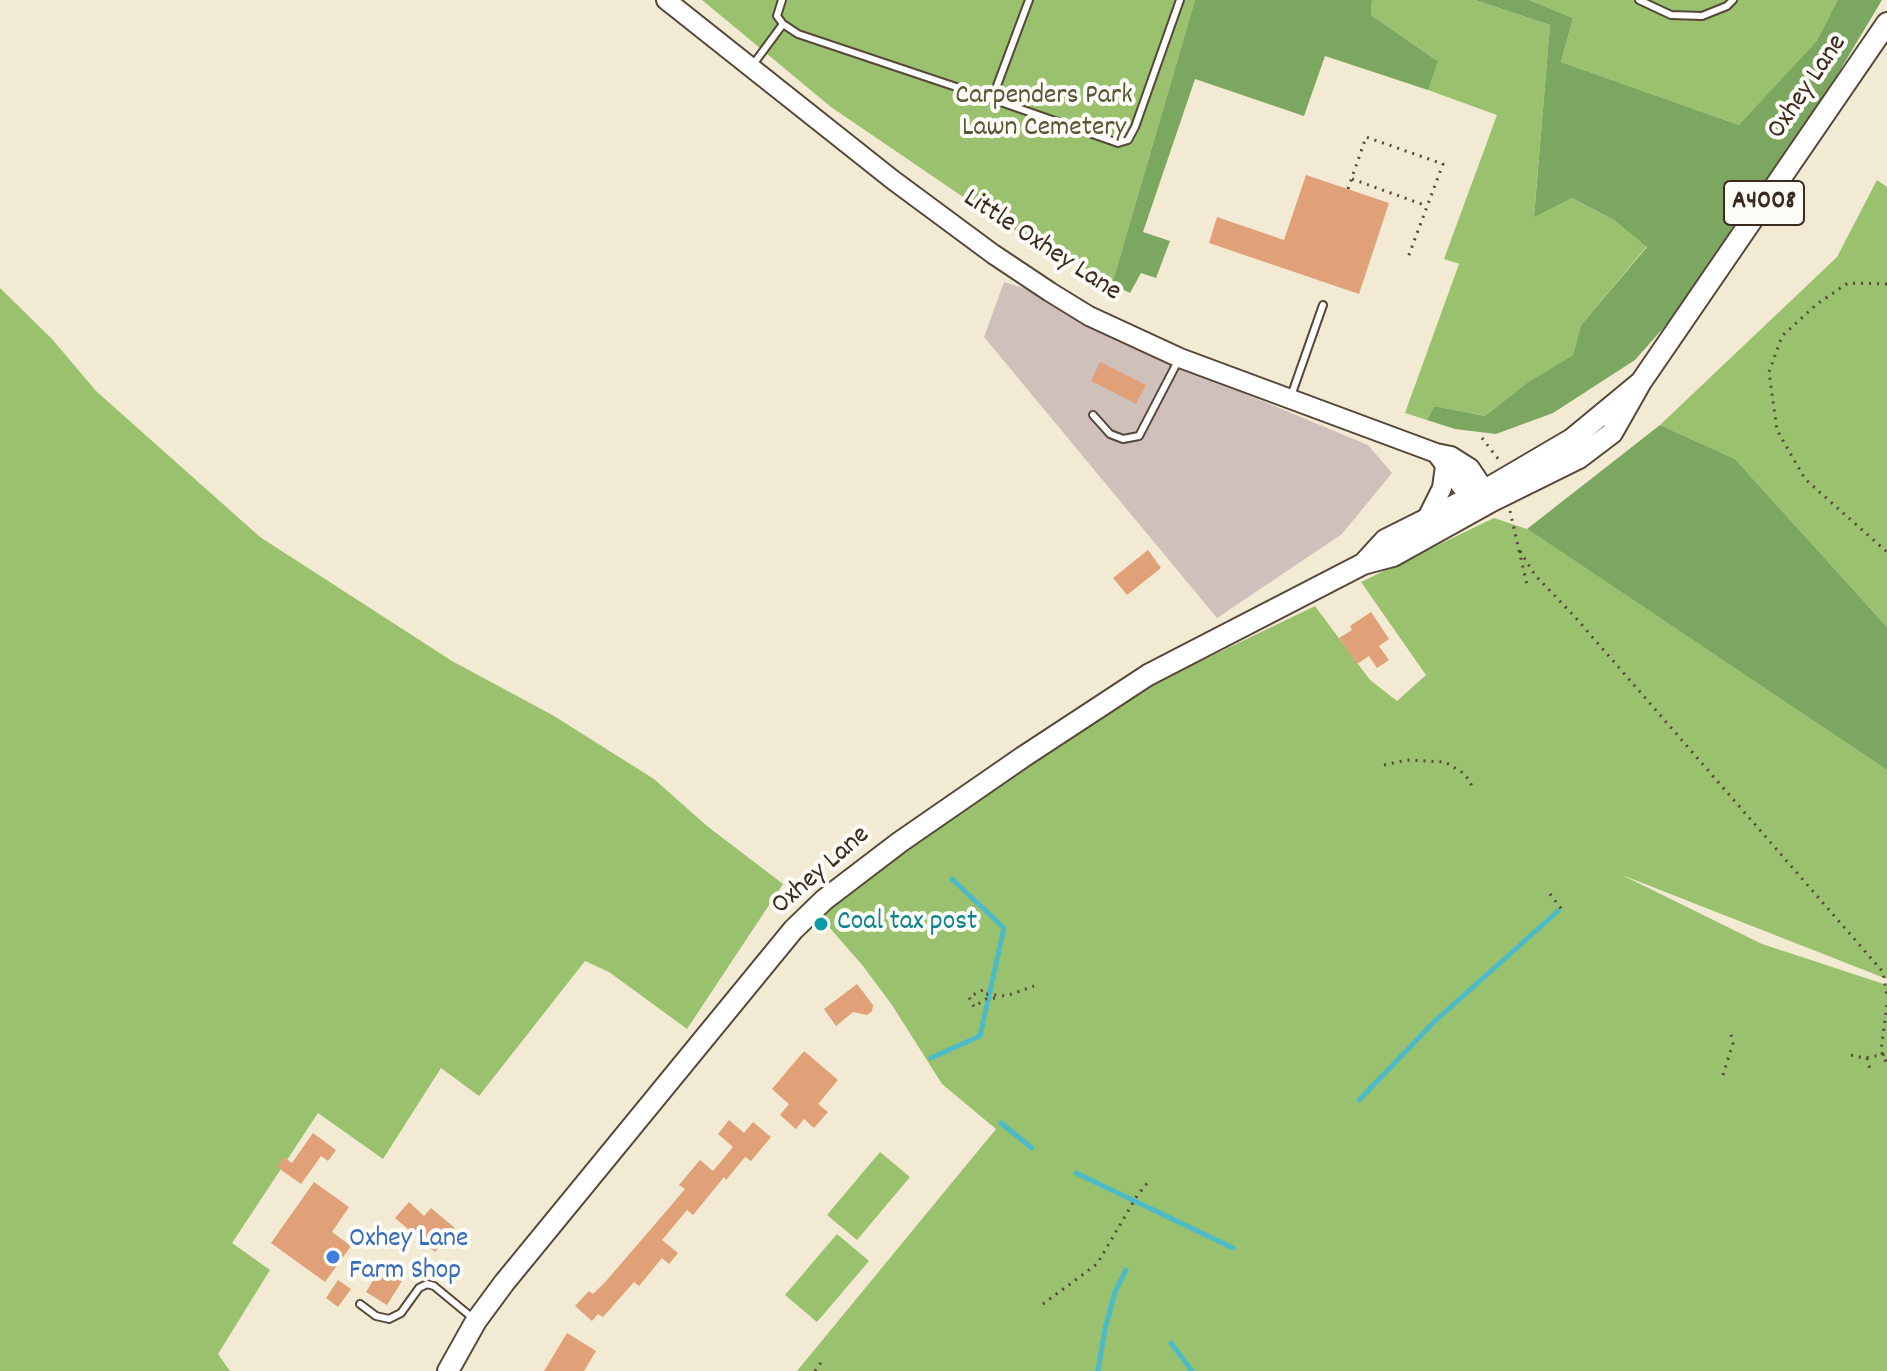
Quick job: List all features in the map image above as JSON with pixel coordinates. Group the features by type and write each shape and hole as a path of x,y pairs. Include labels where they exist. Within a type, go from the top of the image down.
{"main road":[{"name":"Little Oxhey Lane","path":"666,0 893,180 1004,262 1089,316 1180,358 1441,460 1487,501"},
{"name":"Oxhey Lane","path":"448,1371 476,1321 561,1211 783,942 824,900 900,842 1148,675 1363,564 1393,556 1487,501 1572,439 1641,382 1887,23"},
{"path":"1427,518 1442,488 1441,460"},
{"name":"Oxhey Lane","path":"1363,564 1385,540 1427,518 1487,501"}],"lane":[{"path":"782,0 777,16 798,34 1118,143 1128,140 1135,127 1180,0"},
{"path":"992,99 1029,0"},
{"path":"1639,0 1671,15 1702,16 1727,6 1733,0"},
{"path":"750,69 783,24"},
{"path":"1289,399 1323,305"},
{"path":"1093,415 1110,434 1123,439 1139,436 1180,358"},
{"path":"360,1304 376,1316 389,1319 401,1313 419,1288 427,1284 434,1286 476,1321"}],"path":[{"path":"1348,189 1366,137 1443,164 1407,260"},
{"path":"1352,179 1427,206"},
{"path":"1887,284 1848,283 1817,304 1782,336 1769,372 1777,430 1805,479 1887,552"},
{"path":"1482,438 1501,463"},
{"path":"1487,501 1535,575 1883,972 1887,997"},
{"path":"1520,551 1527,585"},
{"path":"1384,765 1407,760 1445,762 1465,774 1472,786"},
{"path":"1550,894 1564,912"},
{"path":"995,998 986,999 974,1007 969,997 983,990 985,994 1006,996 1034,986"},
{"path":"1887,1005 1881,1051 1887,1064"},
{"path":"1723,1075 1733,1043 1730,1030"},
{"path":"1851,1055 1867,1058 1885,1055"},
{"path":"1867,1058 1871,1073"},
{"path":"1043,1304 1097,1264 1148,1182"},
{"path":"815,1371 822,1361"}],"shaded area":[{"path":"1004,282 1027,289 1176,365 1368,445 1392,473 1342,534 1217,618 984,337"}],"green space":[{"name":"Carpenders Park Lawn Cemetery","path":"702,0 1195,0 1112,284 994,218 831,107"},
{"path":"1195,0 1372,0 1371,15 1438,61 1428,90 1325,56 1304,116 1195,79 1143,232 1170,241 1156,278 1141,273 1130,293 1112,284"},
{"path":"1372,0 1475,0 1550,25 1534,216 1572,198 1614,220 1647,246 1581,325 1573,355 1528,382 1485,416 1434,406 1427,420 1405,413 1459,264 1463,265 1444,259 1497,115 1428,90 1437,60 1371,15"},
{"path":"1475,0 1529,0 1573,18 1561,62 1739,125 1817,41 1838,0 1882,0 1748,213 1673,317 1635,360 1553,413 1496,434 1455,429 1427,420 1434,406 1485,416 1528,382 1573,355 1581,325 1647,247 1614,220 1572,198 1534,217 1550,25"},
{"path":"1529,0 1839,0 1818,43 1739,125 1561,62 1573,18"},
{"path":"1877,180 1887,187 1887,627 1735,459 1660,425 1837,257"},
{"path":"0,288 52,339 96,391 260,537 452,661 554,716 654,779 707,826 783,884 687,1029 609,972 585,961 479,1096 441,1068 383,1159 318,1113 232,1243 270,1270 218,1354 230,1371 0,1371"},
{"path":"1660,425 1735,459 1887,627 1887,770 1527,529"},
{"path":"1494,518 1527,529 1887,770 1887,979 1622,875 1762,944 1887,985 1887,1371 797,1371 996,1129 942,1084 892,1005 816,912 1114,703 1315,606 1370,680 1397,701 1426,675 1361,582"},
{"path":"880,1152 910,1177 857,1240 827,1215"},
{"path":"837,1234 869,1261 817,1322 785,1295"}],"building":[{"path":"1306,175 1389,203 1359,294 1209,243 1217,217 1284,240"},
{"path":"1100,362 1146,385 1136,404 1091,381"},
{"path":"1148,550 1161,568 1127,595 1113,578"},
{"path":"1371,612 1389,639 1379,646 1389,660 1377,668 1369,656 1357,664 1339,638"},
{"path":"857,984 873,1005 872,1011 867,1015 853,1012 836,1026 824,1009"},
{"path":"804,1051 838,1080 818,1104 828,1112 814,1128 804,1119 796,1129 780,1115 789,1104 772,1089"},
{"path":"729,1120 744,1133 753,1122 771,1137 751,1161 745,1157 726,1180 724,1177 693,1215 687,1210 662,1240 678,1253 669,1264 662,1258 639,1286 634,1282 603,1317 598,1314 592,1321 575,1306 589,1291 593,1294 606,1281 663,1215 685,1189 679,1185 700,1160 713,1171 733,1147 718,1134"},
{"path":"313,1133 336,1150 328,1161 321,1156 301,1184 277,1167 284,1157 292,1163"},
{"path":"314,1182 349,1207 332,1232 351,1246 325,1282 271,1243"},
{"path":"409,1202 424,1216 431,1208 455,1228 435,1252 395,1218"},
{"path":"381,1267 402,1281 387,1305 366,1292"},
{"path":"338,1280 351,1289 338,1307 326,1298"},
{"path":"567,1333 596,1351 584,1371 544,1371"}],"waterway":[{"path":"931,1058 980,1036 1004,928 952,879"},
{"path":"1359,1100 1434,1022 1558,911"},
{"path":"1001,1123 1032,1148"},
{"path":"1076,1173 1233,1248"},
{"path":"1098,1371 1115,1292 1126,1270"},
{"path":"1171,1343 1192,1371"}],"place":[{"name":"Coal tax post","path":"821,924"},
{"name":"Oxhey Lane Farm Shop","path":"333,1257"}]}
